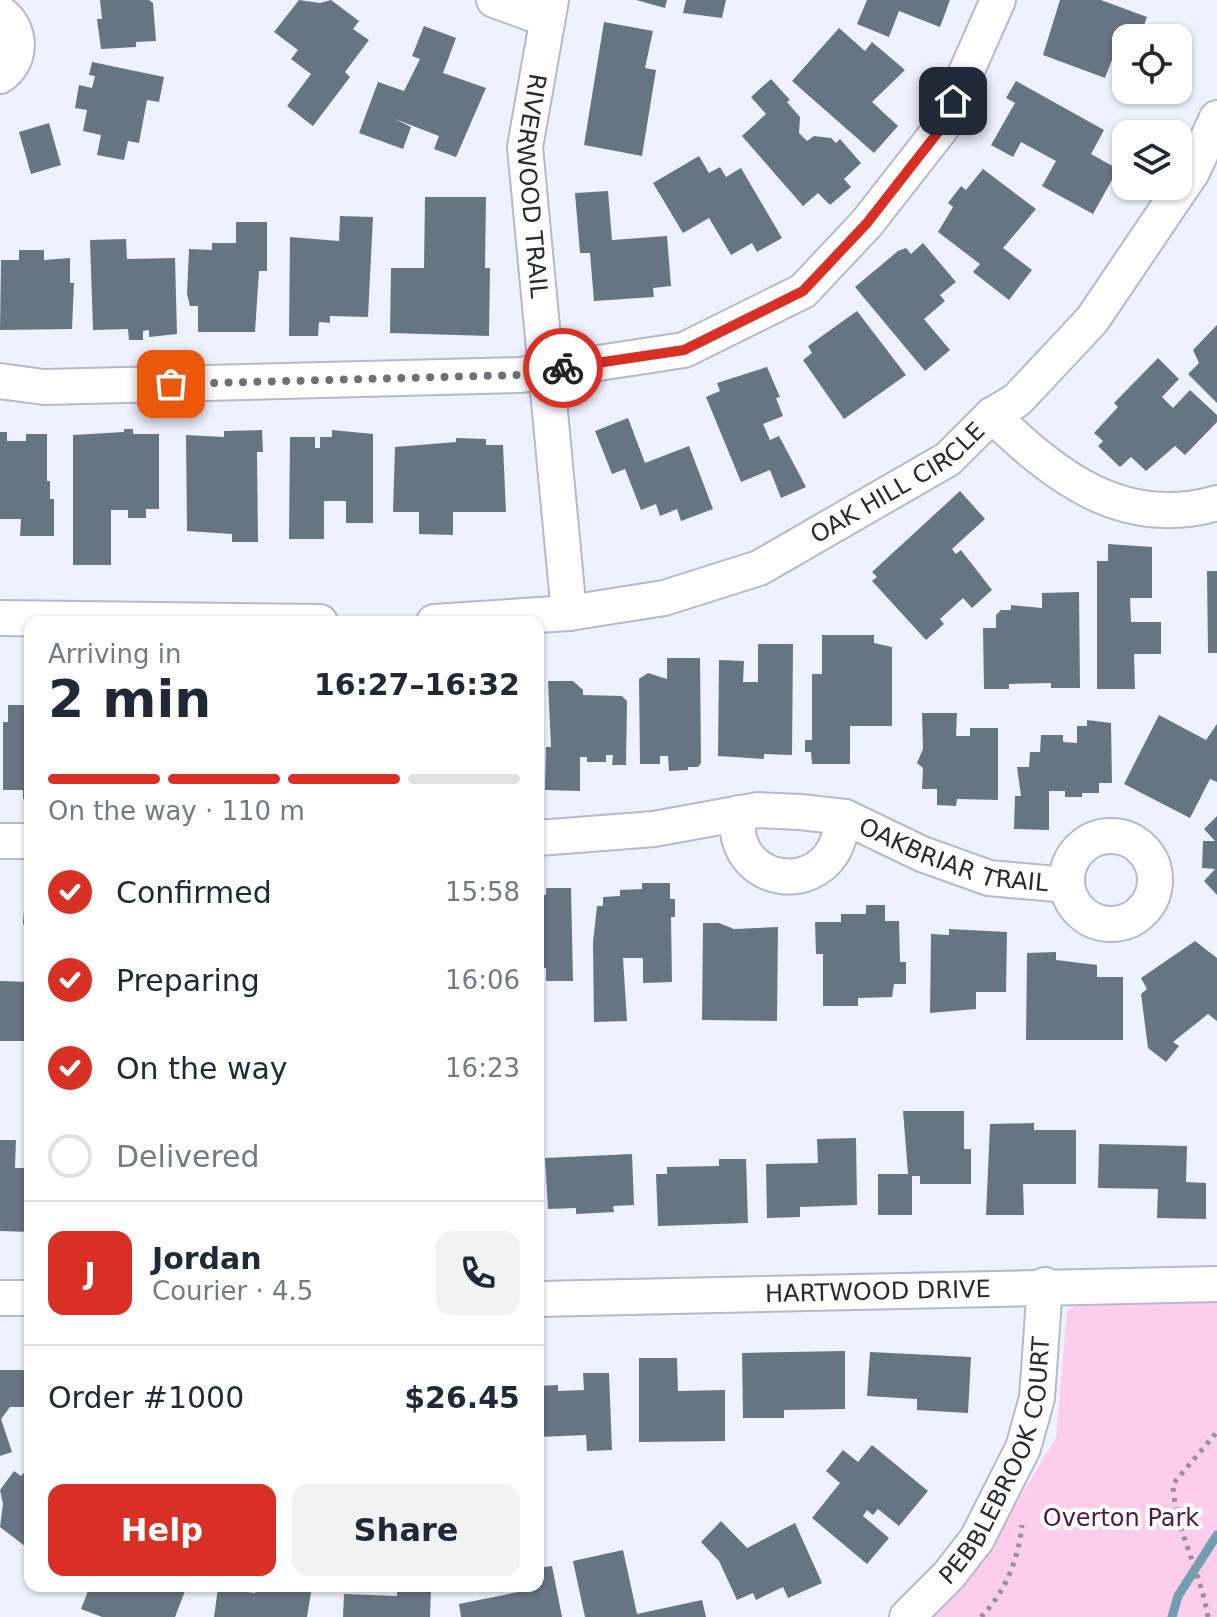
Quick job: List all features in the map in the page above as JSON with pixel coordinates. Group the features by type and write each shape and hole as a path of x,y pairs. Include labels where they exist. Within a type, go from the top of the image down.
{"street":[{"path":"494,0 549,9"},
{"path":"0,381 44,387 520,375 684,350 803,291 867,223 942,127 998,0"},
{"name":"RIVERWOOD TRAIL","path":"549,9 525,147 569,613"},
{"path":"0,13 14,30 17,45 14,59 0,76"},
{"name":"OAK HILL CIRCLE","path":"524,616 569,613 664,598 759,568 948,459 992,415 1017,400 1092,320 1192,172 1217,118"},
{"path":"992,415 1023,444 1082,489 1117,504 1152,509 1197,509 1217,503"},
{"path":"0,618 24,618"},
{"name":"OAKBRIAR TRAIL","path":"544,838 654,829 758,810 845,817 922,854 989,878 1067,885"},
{"name":"OAKBRIAR TRAIL","path":"739,813 738,837 748,859 768,874 793,878 816,870 833,852 845,817"},
{"path":"0,841 24,841"},
{"name":"HARTWOOD DRIVE","path":"544,1299 1045,1285 1217,1284"},
{"name":"PEBBLEBROOK COURT","path":"907,1617 949,1575 977,1539 1023,1448 1037,1398 1045,1285"},
{"path":"0,1298 24,1298"}],"path":[{"path":"1208,1617 1188,1539 1174,1507 1173,1484 1217,1432"},
{"path":"981,1617 999,1599 1007,1583 1022,1523"}],"green space":[{"name":"Overton Park","path":"1090,1297 1217,1297 1217,1617 922,1617 979,1565 1056,1438 1067,1311"}],"building":[{"path":"100,0 149,0 153,3 156,41 136,42 136,47 101,49 97,19 102,19"},
{"path":"299,0 320,3 331,0 359,21 353,29 369,40 345,72 350,77 313,126 287,106 311,74 291,59 298,50 274,32"},
{"path":"636,0 667,0 665,8"},
{"path":"686,0 726,0 722,18 683,13"},
{"path":"867,0 950,0 940,27 899,11 889,37 857,24"},
{"path":"1060,0 1101,0 1147,17 1145,24 1112,24 1112,60 1105,78 1043,55"},
{"path":"604,22 653,31 645,68 656,70 642,156 584,145"},
{"path":"424,26 456,38 443,73 486,88 456,157 434,149 439,136 395,119 411,127 403,149 359,133 378,82 404,91 420,59 412,56"},
{"path":"839,28 865,51 872,42 905,70 872,102 898,126 874,153 792,81"},
{"path":"92,62 164,77 159,102 147,100 139,143 128,141 124,160 97,155 101,135 83,131 87,110 75,108 79,85 92,88 95,76 89,75"},
{"path":"771,79 800,117 799,133 807,141 814,136 831,138 836,143 840,139 861,163 844,179 851,187 830,205 818,193 803,206 742,136 766,114 751,97"},
{"path":"1016,81 1104,130 1091,154 1112,166 1112,180 1093,214 1042,186 1056,161 1021,142 1013,157 991,145 1015,103 1006,98"},
{"path":"49,123 61,165 31,174 19,132"},
{"path":"699,156 709,173 720,167 726,177 741,168 782,238 757,252 752,243 731,255 709,218 683,233 653,183"},
{"path":"983,169 1036,209 1003,248 1032,270 1009,300 973,272 980,264 938,232 953,207 948,203 961,186 966,190"},
{"path":"608,191 612,240 667,236 671,286 653,288 654,297 594,301 590,253 580,253 575,193"},
{"path":"425,197 486,197 485,268 490,268 489,336 390,333 391,268 424,268"},
{"path":"340,216 373,217 368,317 330,316 330,323 319,322 318,336 289,336 290,237 339,241"},
{"path":"236,222 267,222 267,271 259,271 255,332 198,332 198,306 190,306 187,294 189,249 212,250 212,243 236,243"},
{"path":"126,239 127,259 175,258 177,334 149,337 149,330 143,331 143,340 129,340 128,329 93,330 90,240"},
{"path":"923,243 956,282 940,295 945,301 924,319 950,350 925,371 855,287 898,251 906,248 911,254"},
{"path":"19,250 44,250 44,260 70,258 70,283 74,283 72,329 0,330 1,260 19,260"},
{"path":"857,311 906,375 844,419 803,360 812,353 808,346"},
{"path":"1217,325 1217,403 1188,374 1199,363 1193,350"},
{"path":"1158,358 1179,379 1162,397 1173,408 1190,390 1217,415 1217,422 1185,455 1175,446 1146,471 1131,457 1120,467 1098,446 1103,441 1094,433 1118,407 1114,403"},
{"path":"767,367 780,397 776,398 783,416 763,424 770,440 779,436 806,487 781,498 770,470 741,482 706,397 720,391 717,383"},
{"path":"628,418 645,463 689,446 713,509 681,521 677,509 660,516 656,504 641,510 625,469 612,474 595,431"},
{"path":"124,429 133,429 133,434 159,434 159,509 146,509 146,518 128,518 128,510 111,510 111,565 73,565 73,435 124,432"},
{"path":"262,430 263,452 257,452 258,542 232,542 232,534 187,531 186,435 224,437 224,431"},
{"path":"332,430 373,434 373,523 346,523 346,501 324,501 324,539 289,539 290,437 315,437 315,448 320,448 320,437 332,437"},
{"path":"0,432 7,432 7,441 26,441 26,434 47,434 47,481 50,481 50,499 54,499 54,536 20,536 21,519 0,519"},
{"path":"456,438 486,439 486,445 503,445 506,512 453,512 453,535 419,534 419,512 393,512 395,447 456,442"},
{"path":"960,491 985,519 952,549 956,554 961,550 992,590 972,608 963,598 940,619 944,624 926,640 872,581 877,577 872,572"},
{"path":"1108,544 1152,547 1152,598 1130,598 1131,622 1161,622 1161,654 1134,654 1135,689 1097,689 1097,561 1108,561"},
{"path":"1207,571 1217,571 1217,653 1208,653"},
{"path":"1079,592 1080,688 1051,688 1051,683 1009,684 1009,689 984,689 983,628 996,628 996,615 1001,610 1011,610 1011,605 1042,608 1042,593"},
{"path":"822,635 874,635 874,643 892,647 892,726 850,726 850,764 812,764 811,752 805,752 805,740 812,740 812,674 822,674"},
{"path":"758,644 793,644 792,755 764,754 764,759 718,756 719,660 744,661 743,682 758,682"},
{"path":"667,658 700,658 701,763 698,767 688,767 688,770 669,771 668,756 660,756 660,764 640,764 639,679 648,673 667,679"},
{"path":"548,681 573,681 583,690 583,695 622,696 627,701 626,765 612,765 613,755 606,755 606,762 587,762 587,757 580,757 580,791 545,790 546,747 551,747"},
{"path":"8,705 24,705 24,799 23,790 3,790 3,722 8,722"},
{"path":"922,713 957,713 956,736 970,736 970,728 998,728 998,800 957,799 956,806 937,805 937,789 922,789 923,768 917,763 923,749"},
{"path":"1159,715 1206,740 1217,724 1217,782 1210,779 1190,818 1124,784"},
{"path":"1087,720 1111,723 1112,783 1099,783 1099,793 1082,793 1082,797 1065,797 1065,791 1049,791 1049,830 1014,829 1015,796 1021,796 1017,767 1029,767 1030,752 1040,752 1041,735 1063,735 1063,742 1077,743 1077,726 1087,726"},
{"path":"1217,816 1217,895 1204,881 1215,869 1202,868 1203,841 1215,841 1204,829"},
{"path":"642,883 670,883 670,899 675,899 675,917 671,917 672,982 643,983 643,958 623,958 627,1021 594,1022 593,942 597,906 603,906 603,897 620,896 620,890 642,889"},
{"path":"546,888 571,888 573,981 546,981"},
{"path":"866,905 885,905 885,921 899,921 900,962 906,962 906,984 894,984 892,997 858,998 858,1006 823,1006 823,954 816,954 815,922 841,922 841,914 866,914"},
{"path":"703,923 719,923 734,929 778,927 777,1021 702,1020"},
{"path":"949,929 1007,932 1006,992 976,992 976,1009 930,1013 931,934 949,935"},
{"path":"1195,941 1217,958 1217,1021 1208,1014 1173,1042 1179,1046 1166,1062 1148,1048 1141,994 1147,989 1141,978"},
{"path":"1056,952 1056,960 1097,965 1097,977 1123,977 1123,1040 1026,1040 1027,953"},
{"path":"0,981 24,982 24,1041 0,1041"},
{"path":"903,1111 964,1111 964,1149 971,1149 971,1184 920,1184 920,1176 912,1176 912,1215 878,1215 878,1174 908,1174"},
{"path":"1034,1123 1034,1130 1076,1130 1076,1184 1023,1184 1024,1215 986,1215 990,1124"},
{"path":"856,1138 857,1205 800,1207 800,1217 767,1218 766,1164 818,1163 817,1139"},
{"path":"0,1140 16,1140 15,1168 24,1168 24,1232 0,1231"},
{"path":"1099,1144 1187,1146 1186,1182 1206,1183 1206,1219 1157,1218 1158,1189 1098,1188"},
{"path":"632,1154 634,1205 613,1206 614,1212 576,1214 576,1208 548,1209 545,1158"},
{"path":"719,1159 746,1159 748,1223 658,1226 656,1174 667,1174 667,1167 719,1166"},
{"path":"845,1351 845,1409 784,1410 784,1418 743,1418 742,1353"},
{"path":"870,1352 971,1357 968,1413 917,1410 917,1399 867,1396"},
{"path":"639,1358 677,1358 678,1391 725,1390 725,1441 639,1442"},
{"path":"0,1370 24,1370 24,1407 10,1407 1,1419 12,1452 0,1456"},
{"path":"583,1373 609,1373 612,1450 587,1451 586,1435 544,1437 544,1386 558,1385 558,1391 584,1390"},
{"path":"872,1445 928,1491 899,1526 878,1509 873,1515 867,1510 863,1516 889,1538 867,1564 812,1518 840,1483 826,1471 843,1450 858,1462"},
{"path":"14,1471 21,1476 24,1473 24,1545 0,1527 3,1504 0,1490"},
{"path":"721,1521 747,1548 795,1523 822,1583 788,1598 783,1587 756,1600 753,1593 737,1600 719,1561 701,1542"},
{"path":"623,1550 637,1614 702,1600 706,1617 585,1617 573,1561"},
{"path":"552,1566 562,1617 461,1617 459,1604 518,1592 544,1592 544,1567"},
{"path":"88,1592 185,1592 175,1617 102,1617 81,1609"},
{"path":"217,1592 311,1592 307,1617 214,1617"},
{"path":"397,1592 431,1592 430,1617 343,1617 344,1594 397,1596"}],"waterway":[{"path":"1172,1617 1178,1596 1217,1535"}],"way so far":[{"path":"171,384 520,375 563,368"}],"route":[{"path":"563,368 684,350 803,291 867,223 942,127 953,101"}]}
